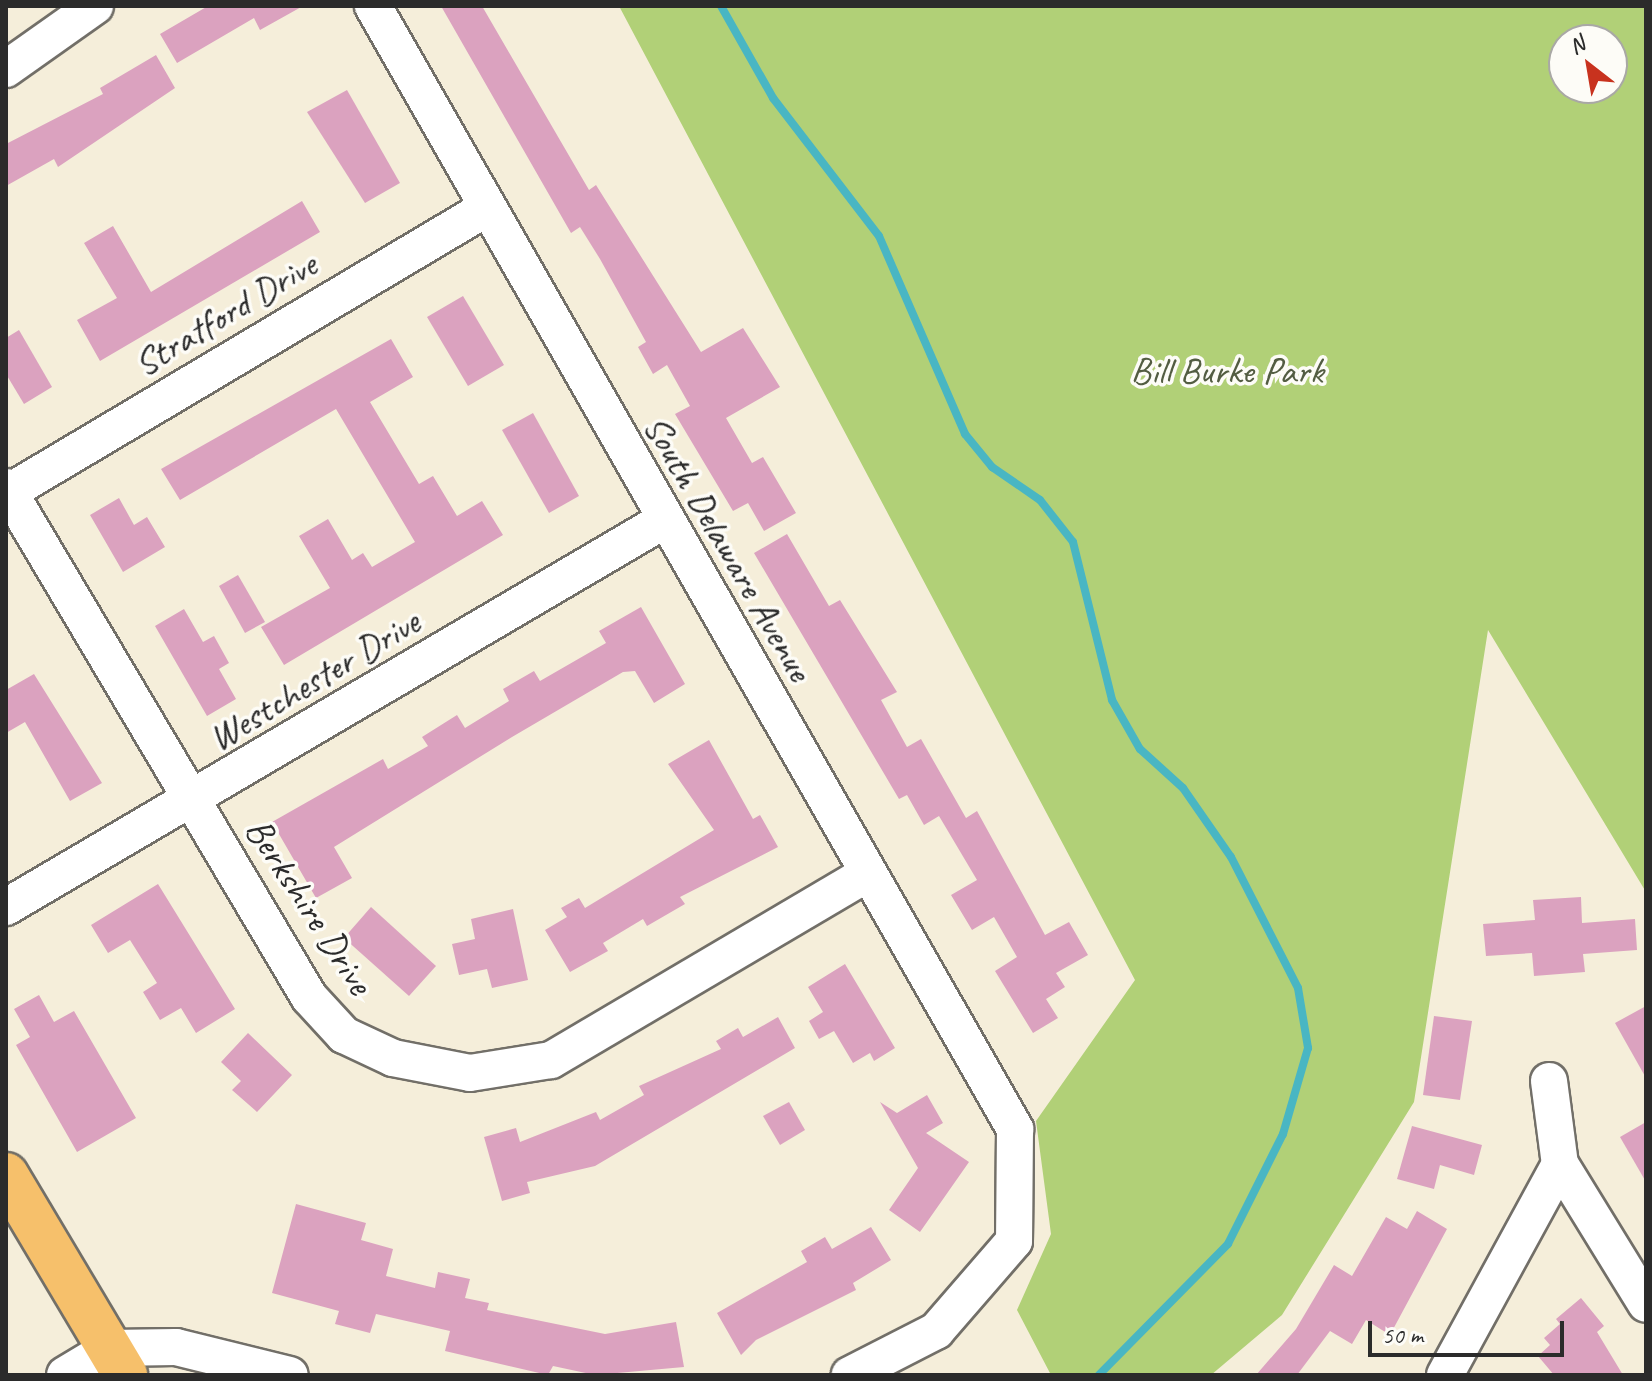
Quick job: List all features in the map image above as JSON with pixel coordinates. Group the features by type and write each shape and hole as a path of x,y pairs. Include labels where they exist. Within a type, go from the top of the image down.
{"main road":[{"path":"6,1175 118,1362"}],"street":[{"path":"6,69 95,6"},
{"name":"South Delaware Avenue","path":"373,6 663,521 1015,1129 1014,1241 936,1331 850,1375"},
{"name":"Stratford Drive","path":"7,489 485,209"},
{"name":"Berkshire Drive","path":"7,489 309,997 344,1035 393,1058 470,1073 551,1060 868,873"},
{"name":"Westchester Drive","path":"6,907 192,802 663,521"},
{"path":"1549,1081 1560,1164 1646,1304"},
{"path":"1445,1375 1560,1164"},
{"path":"65,1375 176,1347 290,1375"}],"green space":[{"name":"Bill Burke Park","path":"619,6 1646,6 1646,892 1488,630 1414,1102 1282,1315 1211,1375 1051,1375 1017,1310 1051,1234 1036,1121 1135,980"}],"building":[{"path":"208,6 303,6 260,30 254,18 177,63 160,34"},
{"path":"441,6 482,6 589,190 596,185 701,352 743,328 780,387 726,418 752,463 763,457 796,513 764,531 748,503 733,511 675,414 690,406 667,365 653,374 638,347 646,342 600,259 580,227 571,233"},
{"path":"156,55 175,88 58,167 54,159 6,186 6,144 103,94 100,88"},
{"path":"347,90 400,183 365,203 307,112"},
{"path":"302,201 320,232 100,361 77,320 117,298 84,243 113,226 151,292"},
{"path":"463,296 504,365 468,386 427,317"},
{"path":"19,330 52,387 24,404 6,374 6,338"},
{"path":"391,339 413,377 370,402 419,484 433,476 457,516 482,501 503,535 284,665 261,627 330,588 299,536 328,519 352,560 363,553 372,567 415,542 336,409 180,500 161,469"},
{"path":"533,413 579,496 549,513 502,430"},
{"path":"119,498 134,525 147,517 165,547 123,572 90,515"},
{"path":"787,534 829,606 840,600 897,692 881,700 907,747 921,739 966,818 977,811 1045,935 1069,922 1088,955 1056,973 1065,987 1046,999 1058,1018 1033,1033 995,971 1017,957 994,917 972,930 951,895 977,880 939,816 924,825 907,795 899,799 754,553"},
{"path":"238,575 265,622 245,633 219,586"},
{"path":"641,607 685,684 654,703 635,671 623,672 334,847 352,878 316,898 272,822 383,759 388,769 428,746 422,737 457,715 465,728 509,701 503,689 534,671 540,681 606,643 599,631"},
{"path":"184,609 203,642 214,636 229,663 219,669 236,699 207,716 155,626"},
{"path":"34,674 102,783 70,801 25,722 6,733 6,690"},
{"path":"709,740 753,819 760,815 778,847 680,897 685,904 647,926 643,919 603,943 608,951 570,972 545,930 567,917 561,908 579,898 585,908 714,830 668,764"},
{"path":"158,884 235,1009 196,1033 181,1008 160,1020 143,992 157,983 130,940 108,953 91,925"},
{"path":"1581,897 1582,923 1635,919 1637,950 1583,954 1585,972 1534,976 1532,953 1486,956 1483,924 1535,920 1533,900"},
{"path":"371,907 436,966 409,996 344,938"},
{"path":"513,909 528,980 492,988 487,969 459,975 452,944 475,939 471,919"},
{"path":"845,964 895,1048 874,1061 870,1053 853,1063 834,1031 819,1039 809,1021 823,1012 808,987"},
{"path":"39,995 54,1022 74,1011 136,1118 77,1152 16,1045 30,1037 14,1009"},
{"path":"1646,1006 1646,1078 1615,1023"},
{"path":"1434,1016 1472,1021 1460,1100 1423,1095"},
{"path":"778,1017 795,1048 595,1166 527,1182 530,1193 502,1201 484,1137 516,1128 520,1142 596,1112 600,1120 644,1095 639,1086 721,1049 716,1041 738,1028 743,1037"},
{"path":"248,1033 292,1075 257,1112 232,1090 241,1081 221,1062"},
{"path":"927,1095 943,1123 926,1133 969,1162 920,1232 889,1210 918,1168 880,1102 897,1113"},
{"path":"789,1102 805,1130 780,1145 763,1116"},
{"path":"1646,1122 1646,1182 1620,1137"},
{"path":"1412,1126 1482,1145 1474,1175 1440,1165 1434,1189 1397,1179"},
{"path":"296,1204 366,1223 361,1240 393,1249 386,1276 435,1288 438,1272 470,1279 465,1298 489,1303 487,1310 605,1334 676,1322 684,1367 595,1375 553,1366 548,1375 445,1351 450,1331 376,1314 370,1333 335,1324 339,1311 272,1293"},
{"path":"1417,1211 1447,1229 1390,1335 1366,1320 1352,1344 1330,1331 1297,1375 1256,1375 1296,1329 1334,1265 1352,1276 1386,1217 1407,1229"},
{"path":"871,1227 891,1260 853,1283 856,1290 756,1340 741,1355 717,1313 807,1262 801,1251 825,1237 832,1249"},
{"path":"1581,1298 1604,1326 1597,1332 1623,1375 1554,1375 1538,1356 1550,1345 1544,1338 1560,1324 1556,1319"}],"waterway":[{"path":"721,6 773,98 879,236 965,434 992,467 1040,500 1073,542 1112,700 1140,749 1183,788 1231,857 1298,988 1308,1048 1283,1134 1228,1244 1099,1375"}]}
